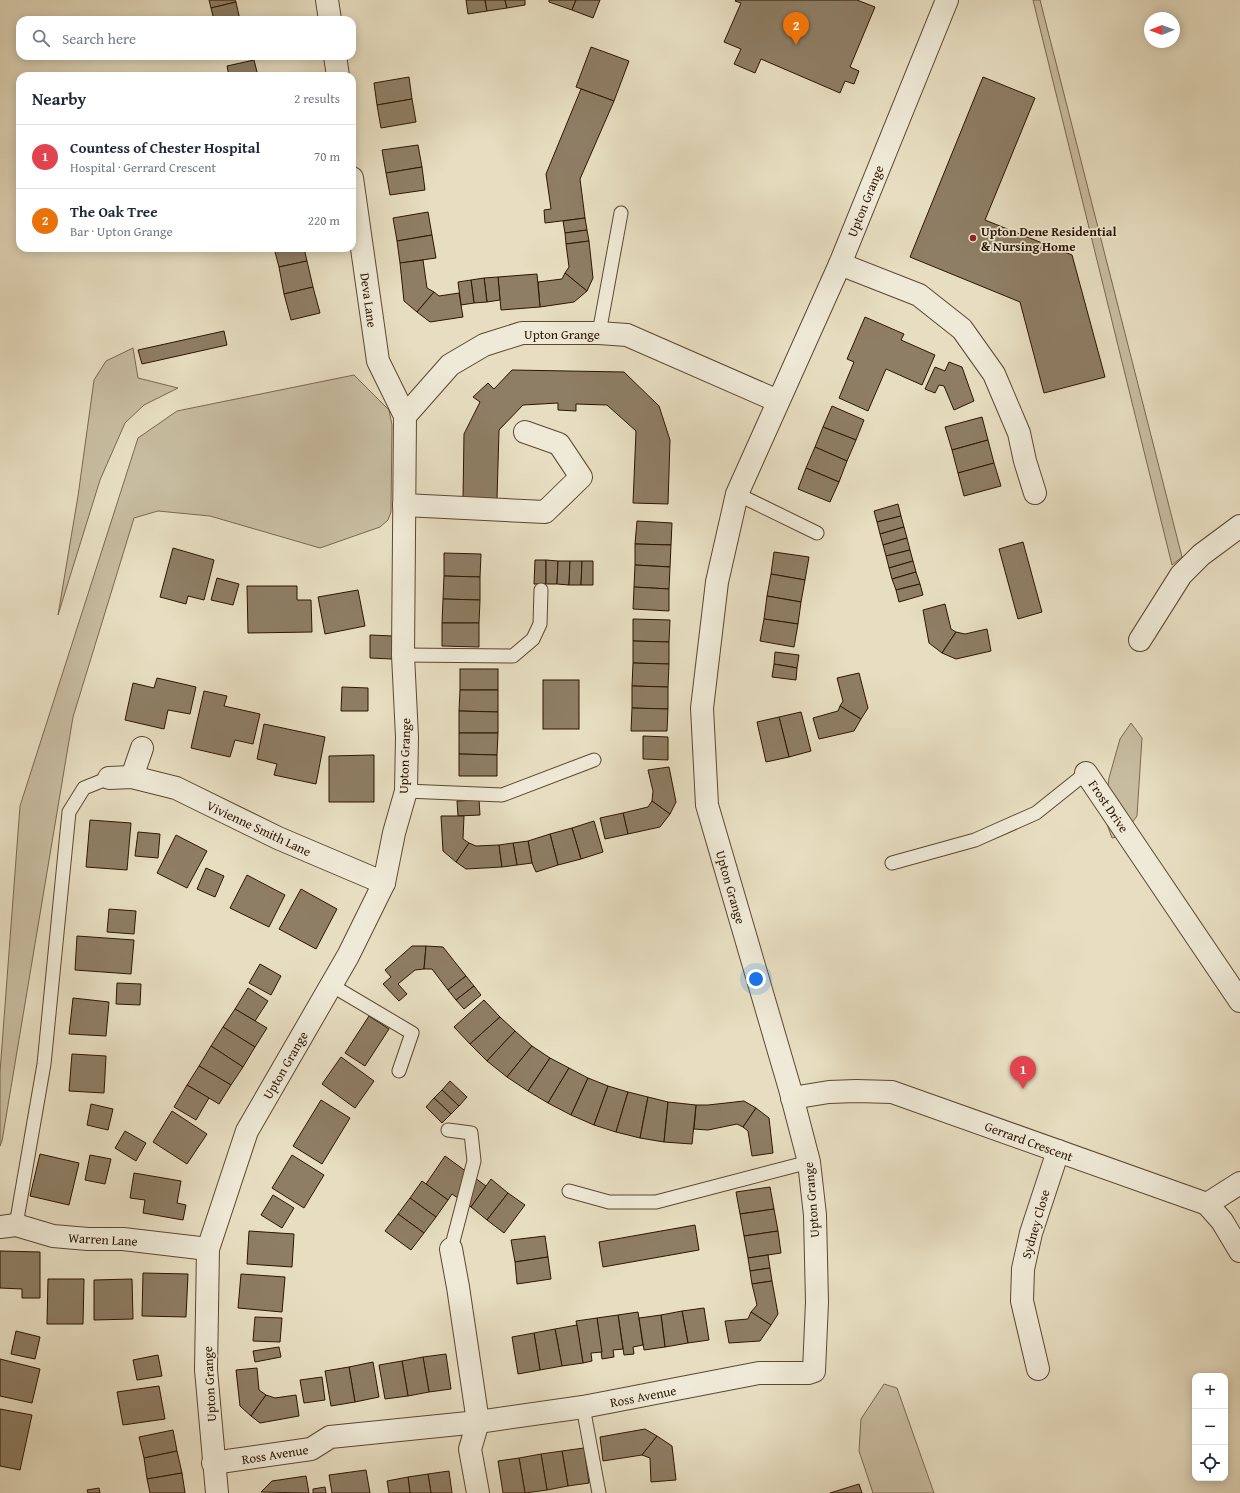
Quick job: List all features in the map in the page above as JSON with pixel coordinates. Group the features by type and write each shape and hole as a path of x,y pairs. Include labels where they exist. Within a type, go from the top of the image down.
{"street":[{"path":"327,0 329,16"},
{"name":"Upton Grange","path":"808,1373 814,1371 818,1302 814,1215 809,1162 792,1098 707,805 702,708 717,582 737,494 840,264 947,0"},
{"path":"336,60 337,72"},
{"name":"Deva Lane","path":"356,206 378,361 405,416"},
{"path":"840,264 919,295 962,329 994,374 1019,433 1034,493"},
{"name":"Upton Grange","path":"217,1493 213,1463 206,1370 208,1249 247,1132 348,956 384,883 394,833 406,791 407,737 403,655 405,416 450,365 484,345 522,333 599,333 628,336 778,400"},
{"path":"404,505 545,512 581,477 559,444 525,432"},
{"path":"1140,640 1181,575 1200,555 1240,526"},
{"path":"132,777 142,748"},
{"name":"Frost Drive","path":"1086,773 1240,1001"},
{"name":"Vivienne Smith Lane","path":"110,778 132,777 176,788 278,838 384,883"},
{"name":"Gerrard Crescent","path":"792,1098 829,1092 892,1092 1207,1204 1222,1221 1240,1250"},
{"name":"Sydney Close","path":"1038,1368 1022,1301 1023,1269 1030,1233 1058,1151"},
{"path":"1207,1204 1240,1183"},
{"name":"Warren Lane","path":"8,1226 53,1236 88,1239 123,1239 208,1249"},
{"path":"451,1249 478,1422 470,1449 478,1493"},
{"name":"Ross Avenue","path":"213,1463 311,1449 330,1438 478,1422 583,1407 759,1373 808,1373"}],"lane":[{"path":"599,333 621,213"},
{"path":"737,494 817,533"},
{"path":"403,655 513,656 533,639 540,624 540,590"},
{"path":"406,791 502,795 594,760"},
{"name":"Frost Drive","path":"892,863 975,840 1036,814 1086,773"},
{"path":"8,1226 44,1064 69,812 84,788 110,778"},
{"path":"331,985 412,1033 398,1071"},
{"path":"448,1130 471,1133 474,1161 451,1249"},
{"path":"569,1191 609,1202 656,1202 809,1162"},
{"path":"583,1407 599,1493"}],"shaded area":[{"path":"1033,0 1040,0 1182,557 1172,565"},
{"path":"133,348 138,378 178,388 144,405 125,423 100,480 58,615 78,496 94,380 106,361"},
{"path":"354,375 389,410 392,425 391,512 388,520 380,527 320,548 210,516 158,511 134,518 73,717 0,1146 0,1072 20,806 138,438 177,411"},
{"path":"1131,723 1142,738 1137,816 1122,836 1112,838 1104,816 1109,778 1120,739"},
{"path":"884,1384 897,1388 934,1493 873,1493 859,1451 861,1419"}],"building":[{"path":"209,0 235,0 236,2 211,8"},
{"path":"466,0 485,0 487,11 468,14"},
{"path":"485,0 505,0 507,8 487,11"},
{"path":"505,0 525,0 525,5 507,8"},
{"path":"549,0 576,0 572,10 549,2"},
{"path":"576,0 600,0 593,18 572,10"},
{"path":"857,0 875,7 850,67 859,71 854,84 845,81 840,93 761,59 755,73 734,64 741,49 724,42 741,3 735,1"},
{"path":"236,2 239,16 213,16 211,8"},
{"path":"591,47 629,61 614,101 576,87"},
{"path":"254,60 257,72 228,72 227,66"},
{"path":"409,77 412,99 377,105 374,83"},
{"name":"Upton Dene Residential & Nursing Home","path":"983,77 1035,98 985,220 1072,255 1105,377 1044,393 1020,302 910,257"},
{"path":"581,89 614,101 580,179 585,218 545,223 544,210 551,209 546,174"},
{"path":"412,99 416,122 381,128 377,105"},
{"path":"418,145 422,167 386,173 382,150"},
{"path":"422,167 425,190 390,195 386,173"},
{"path":"428,212 432,235 397,241 393,218"},
{"path":"585,218 587,230 565,233 563,221"},
{"path":"587,230 589,241 566,244 565,233"},
{"path":"432,235 436,258 400,263 397,241"},
{"path":"589,241 593,278 587,291 565,273 569,267 566,244"},
{"path":"275,252 305,252 307,261 279,267"},
{"path":"423,260 427,288 434,292 417,312 404,301 400,263"},
{"path":"307,261 313,287 284,294 279,267"},
{"path":"565,273 587,291 574,302 540,307 538,282 562,279"},
{"path":"537,274 540,307 501,310 498,277"},
{"path":"498,277 500,300 487,302 484,278"},
{"path":"484,278 487,302 474,303 471,280"},
{"path":"471,280 474,303 461,305 458,282"},
{"path":"313,287 320,313 291,320 284,294"},
{"path":"434,292 439,296 459,293 463,317 430,322 417,312"},
{"path":"865,317 904,334 901,340 935,355 922,385 886,369 868,411 839,398 854,362 847,359"},
{"path":"224,331 227,345 142,364 138,350"},
{"path":"949,362 962,367 974,401 954,410 944,386 939,385 935,393 925,389 935,367 945,371"},
{"path":"512,370 624,372 659,406 670,440 668,504 633,503 636,431 607,405 576,404 576,411 558,410 558,403 523,405 499,430 497,499 463,498 464,434 480,402 473,397 488,383 494,389"},
{"path":"832,406 864,420 856,440 823,427"},
{"path":"982,417 988,440 952,450 945,427"},
{"path":"823,427 856,440 847,461 815,447"},
{"path":"988,440 994,463 958,473 952,450"},
{"path":"815,447 847,461 839,482 806,468"},
{"path":"994,463 1001,486 964,496 958,473"},
{"path":"806,468 839,482 830,502 798,489"},
{"path":"898,504 901,516 877,522 874,511"},
{"path":"901,516 904,527 880,534 877,522"},
{"path":"637,521 672,523 671,545 635,544"},
{"path":"904,527 907,538 883,545 880,534"},
{"path":"907,538 910,550 886,556 883,545"},
{"path":"1023,542 1042,612 1018,619 999,549"},
{"path":"635,544 671,545 670,567 635,565"},
{"path":"173,548 214,560 204,600 188,596 186,604 160,597"},
{"path":"910,550 913,561 889,568 886,556"},
{"path":"774,552 809,557 805,580 771,574"},
{"path":"444,553 481,554 480,577 444,576"},
{"path":"535,560 546,560 546,584 534,584"},
{"path":"546,560 558,561 557,584 546,584"},
{"path":"558,561 570,561 569,585 557,584"},
{"path":"570,561 582,561 581,585 569,585"},
{"path":"582,561 593,561 593,585 581,585"},
{"path":"913,561 916,572 892,579 889,568"},
{"path":"635,565 670,567 669,589 634,587"},
{"path":"916,572 920,584 896,590 892,579"},
{"path":"771,574 805,580 801,602 767,596"},
{"path":"444,576 480,577 480,600 443,599"},
{"path":"217,578 239,584 233,605 211,600"},
{"path":"920,584 923,595 899,602 896,590"},
{"path":"247,586 297,586 297,600 311,600 312,632 248,633"},
{"path":"634,587 669,589 669,611 633,609"},
{"path":"358,590 365,626 325,634 318,597"},
{"path":"767,596 801,602 798,624 764,619"},
{"path":"443,599 480,600 479,623 442,623"},
{"path":"945,604 951,629 956,632 942,653 929,643 923,610"},
{"path":"633,619 670,620 669,642 633,641"},
{"path":"764,619 798,624 794,647 760,641"},
{"path":"442,623 479,623 479,647 442,646"},
{"path":"987,629 991,651 956,659 942,653 956,632 965,634"},
{"path":"370,635 393,636 392,659 370,658"},
{"path":"633,641 669,642 669,664 633,663"},
{"path":"775,652 799,655 797,668 774,664"},
{"path":"633,663 669,664 668,687 632,686"},
{"path":"774,664 797,668 796,680 772,677"},
{"path":"460,669 498,669 498,690 460,690"},
{"path":"859,673 868,708 861,719 840,706 843,701 837,678"},
{"path":"157,678 196,687 190,714 168,710 164,729 125,720 133,683 154,688"},
{"path":"543,680 579,680 579,729 543,729"},
{"path":"632,686 668,687 668,709 632,708"},
{"path":"342,687 368,688 368,711 341,711"},
{"path":"460,690 498,690 498,712 459,711"},
{"path":"204,691 227,696 224,706 260,714 253,744 235,740 230,757 191,748"},
{"path":"840,706 861,719 854,731 819,739 813,718 838,711"},
{"path":"632,708 668,709 667,731 631,731"},
{"path":"459,711 498,712 498,733 459,733"},
{"path":"801,712 811,751 789,757 779,717"},
{"path":"779,717 789,757 766,762 757,722"},
{"path":"264,724 325,737 316,784 274,775 277,764 257,759"},
{"path":"459,733 498,733 497,755 459,754"},
{"path":"643,736 668,737 668,760 643,759"},
{"path":"459,754 497,755 497,776 459,776"},
{"path":"374,755 374,802 329,802 329,756"},
{"path":"669,767 676,802 670,814 652,801 653,791 648,770"},
{"path":"479,800 480,815 458,816 457,801"},
{"path":"652,801 670,814 660,827 628,834 623,813 648,807"},
{"path":"623,813 628,834 605,839 600,818"},
{"path":"441,816 464,816 463,839 469,843 456,862 443,851"},
{"path":"90,820 131,823 127,870 86,867"},
{"path":"594,821 603,852 581,859 572,828"},
{"path":"572,828 581,859 558,865 550,834"},
{"path":"138,832 160,834 158,858 135,856"},
{"path":"550,834 558,865 536,872 532,863 528,841"},
{"path":"176,835 207,851 187,888 157,873"},
{"path":"528,841 532,863 517,865 513,843"},
{"path":"469,843 476,846 499,845 502,867 466,869 456,862"},
{"path":"513,843 517,865 502,867 499,845"},
{"path":"206,868 224,876 215,897 197,889"},
{"path":"247,875 285,895 269,927 230,908"},
{"path":"301,889 337,909 316,949 279,929"},
{"path":"109,909 136,911 134,934 107,932"},
{"path":"77,936 134,940 131,974 75,970"},
{"path":"412,946 426,946 424,969 415,970 398,984 407,994 399,1001 383,984 391,977 385,970"},
{"path":"426,946 443,947 466,976 448,990 432,969 424,969"},
{"path":"260,964 281,976 271,995 249,983"},
{"path":"466,976 474,986 456,1000 448,990"},
{"path":"117,983 141,984 140,1005 116,1004"},
{"path":"474,986 481,995 464,1009 456,1000"},
{"path":"248,988 268,1001 255,1021 235,1009"},
{"path":"73,998 109,1002 106,1036 69,1034"},
{"path":"484,1000 500,1017 470,1044 454,1027"},
{"path":"235,1009 267,1028 255,1047 223,1027"},
{"path":"369,1016 389,1029 365,1066 345,1053"},
{"path":"500,1017 515,1031 487,1061 470,1044"},
{"path":"223,1027 255,1047 243,1067 211,1046"},
{"path":"515,1031 532,1046 507,1077 487,1061"},
{"path":"211,1046 243,1067 231,1085 199,1066"},
{"path":"532,1046 550,1058 528,1091 507,1077"},
{"path":"72,1054 106,1056 104,1093 69,1091"},
{"path":"341,1057 374,1081 355,1108 322,1084"},
{"path":"550,1058 569,1068 548,1103 528,1091"},
{"path":"199,1066 231,1085 219,1104 187,1085"},
{"path":"569,1068 588,1078 571,1115 548,1103"},
{"path":"588,1078 608,1086 594,1125 571,1115"},
{"path":"450,1081 467,1097 459,1106 442,1090"},
{"path":"187,1085 209,1098 196,1120 174,1107"},
{"path":"608,1086 628,1092 616,1132 594,1125"},
{"path":"442,1090 459,1106 451,1114 434,1098"},
{"path":"628,1092 648,1097 640,1138 616,1132"},
{"path":"648,1097 668,1102 664,1142 640,1138"},
{"path":"434,1098 451,1114 442,1123 426,1107"},
{"path":"321,1100 350,1118 322,1164 293,1146"},
{"path":"744,1101 756,1108 743,1127 737,1124 708,1130 694,1129 696,1105"},
{"path":"668,1102 696,1105 692,1144 664,1142"},
{"path":"91,1104 113,1109 108,1130 87,1125"},
{"path":"756,1108 769,1118 773,1153 752,1156 748,1131 743,1127"},
{"path":"172,1111 207,1134 187,1164 153,1142"},
{"path":"125,1131 146,1143 136,1161 115,1148"},
{"path":"40,1154 79,1163 69,1205 30,1196"},
{"path":"90,1155 111,1159 105,1184 85,1180"},
{"path":"292,1155 324,1175 304,1208 272,1188"},
{"path":"445,1156 486,1186 471,1207 452,1194 448,1200 426,1184"},
{"path":"134,1173 181,1181 177,1203 186,1205 183,1220 143,1213 145,1200 130,1198"},
{"path":"491,1179 508,1193 487,1220 471,1207"},
{"path":"422,1181 448,1200 436,1217 410,1198"},
{"path":"770,1187 774,1209 740,1214 736,1192"},
{"path":"508,1193 525,1205 504,1233 487,1220"},
{"path":"273,1195 294,1208 282,1228 261,1215"},
{"path":"410,1198 436,1217 424,1233 398,1214"},
{"path":"774,1209 778,1231 744,1236 740,1214"},
{"path":"398,1214 424,1233 411,1250 385,1231"},
{"path":"695,1225 699,1250 603,1267 599,1242"},
{"path":"249,1231 294,1234 292,1267 247,1264"},
{"path":"778,1231 781,1253 748,1258 744,1236"},
{"path":"545,1236 548,1257 515,1262 511,1240"},
{"path":"0,1251 40,1252 40,1298 22,1298 22,1289 0,1288"},
{"path":"768,1255 770,1268 750,1271 748,1258"},
{"path":"548,1257 551,1279 517,1284 515,1262"},
{"path":"770,1268 772,1281 752,1284 750,1271"},
{"path":"143,1273 188,1274 186,1317 142,1316"},
{"path":"241,1274 285,1277 282,1312 238,1308"},
{"path":"48,1279 84,1279 83,1324 47,1324"},
{"path":"132,1279 133,1319 94,1320 94,1280"},
{"path":"772,1281 778,1314 771,1325 751,1312 757,1305 752,1284"},
{"path":"704,1308 709,1340 688,1343 682,1311"},
{"path":"682,1311 688,1343 665,1347 661,1315"},
{"path":"638,1312 643,1345 633,1347 634,1354 624,1355 618,1315"},
{"path":"751,1312 771,1325 760,1341 729,1343 725,1321 748,1319"},
{"path":"618,1315 623,1349 613,1350 614,1357 602,1359 597,1318"},
{"path":"661,1315 665,1347 644,1350 639,1318"},
{"path":"255,1317 282,1318 280,1342 253,1341"},
{"path":"597,1318 602,1352 591,1353 592,1361 583,1363 576,1321"},
{"path":"577,1325 583,1363 562,1366 555,1329"},
{"path":"555,1329 562,1366 540,1370 534,1333"},
{"path":"16,1331 40,1337 35,1359 11,1354"},
{"path":"534,1333 540,1370 518,1374 512,1337"},
{"path":"279,1347 281,1357 255,1362 253,1351"},
{"path":"446,1354 451,1389 429,1392 423,1357"},
{"path":"158,1355 162,1376 137,1380 133,1360"},
{"path":"423,1357 429,1392 408,1396 402,1361"},
{"path":"0,1359 40,1369 32,1403 0,1396"},
{"path":"402,1361 408,1396 385,1399 379,1365"},
{"path":"373,1362 379,1397 355,1402 349,1367"},
{"path":"349,1367 355,1402 331,1406 325,1371"},
{"path":"257,1368 259,1390 266,1395 251,1416 240,1406 236,1370"},
{"path":"322,1377 325,1400 304,1403 300,1380"},
{"path":"159,1386 165,1419 123,1425 117,1392"},
{"path":"266,1395 275,1398 296,1395 299,1416 260,1423 251,1416"},
{"path":"0,1409 32,1415 20,1470 0,1466"},
{"path":"645,1429 657,1436 642,1455 603,1461 600,1437"},
{"path":"173,1430 177,1451 144,1458 139,1437"},
{"path":"657,1436 672,1446 676,1480 651,1482 650,1458 642,1455"},
{"path":"584,1448 589,1483 568,1486 562,1451"},
{"path":"177,1451 182,1473 147,1479 144,1458"},
{"path":"562,1451 568,1486 547,1490 541,1454"},
{"path":"541,1454 547,1490 525,1493 519,1458"},
{"path":"519,1458 525,1493 503,1493 498,1461"},
{"path":"366,1470 370,1493 332,1493 329,1475"},
{"path":"449,1471 452,1493 431,1493 428,1474"},
{"path":"182,1473 185,1493 150,1493 147,1479"},
{"path":"428,1474 431,1493 410,1493 408,1477"},
{"path":"306,1476 309,1493 261,1492 272,1481"},
{"path":"408,1477 410,1493 389,1493 387,1481"},
{"path":"859,1484 862,1493 830,1493"},
{"path":"325,1487 326,1493 313,1493 313,1489"},
{"path":"99,1488 100,1493 88,1493 87,1490"}],"place":[{"name":"The Oak Tree","path":"796,45"},
{"name":"Upton Dene Residential & Nursing Home","path":"973,238"},
{"name":"Countess of Chester Hospital","path":"1023,1089"}]}
